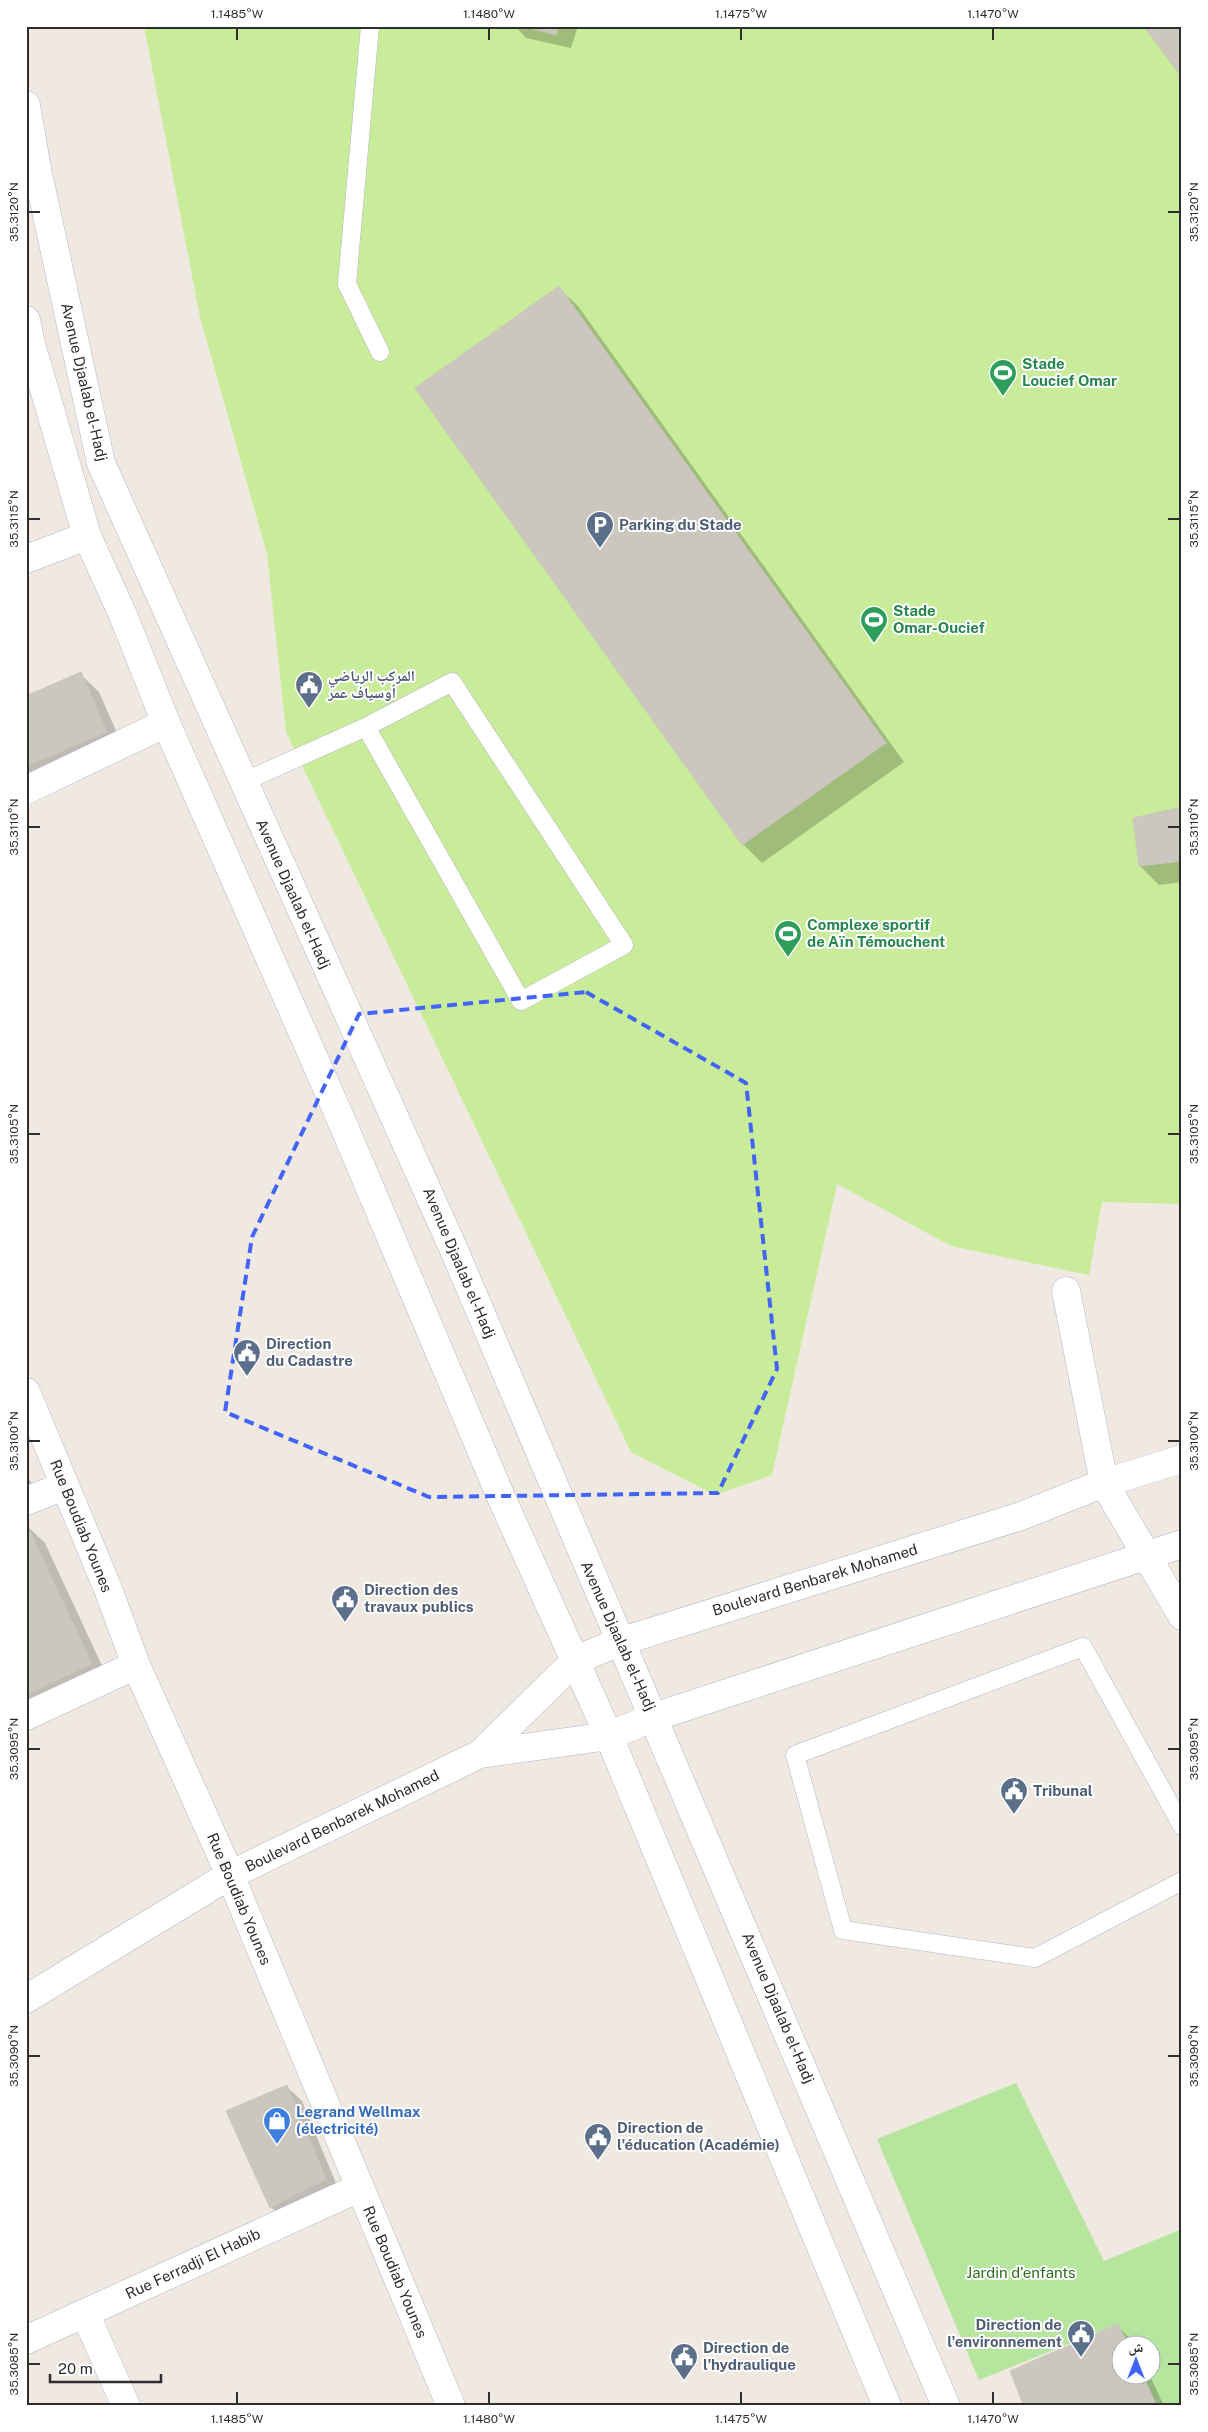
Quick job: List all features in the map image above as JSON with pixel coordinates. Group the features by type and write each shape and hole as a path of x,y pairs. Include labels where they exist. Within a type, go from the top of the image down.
{"main road":[{"name":"Avenue Djaalab el-Hadj","path":"26,105 37,169 101,463 450,1241 619,1642 654,1717 946,2406"},
{"path":"28,336 87,536 123,615 166,723 335,1106 501,1497 609,1736 887,2406"},
{"path":"26,559 87,536"},
{"path":"26,790 166,723"},
{"path":"1066,1291 1104,1483 1144,1556 1182,1616"},
{"name":"Rue Boudiab Younes","path":"26,1392 108,1589 136,1664 230,1875 451,2406"},
{"name":"Boulevard Benbarek Mohamed","path":"480,1754 576,1660 619,1642 1020,1516 1104,1483 1182,1459"},
{"path":"26,1501 64,1486"},
{"name":"Boulevard Benbarek Mohamed","path":"26,1999 230,1875 480,1754 609,1736 654,1717 1182,1544"},
{"path":"26,1716 136,1664"},
{"name":"Rue Ferradji El Habib","path":"26,2340 359,2188"},
{"path":"85,2313 126,2406"}],"lane":[{"path":"370,26 347,284 380,352"},
{"path":"243,782 366,727 452,682 624,945 521,1000 366,727"},
{"path":"1182,1826 1083,1647 795,1755 843,1930 1035,1958 1182,1881"}],"highlighted area":[{"path":"586,992 746,1083 777,1369 718,1493 429,1497 225,1412 252,1237 359,1014"}],"green space":[{"name":"Complexe sportif de Aïn Témouchent","path":"144,26 1182,26 1182,1204 1102,1202 1089,1275 951,1246 837,1184 772,1475 715,1495 631,1452 286,732 267,554 200,317"},
{"name":"Jardin d'enfants","path":"1016,2083 1104,2261 1182,2229 1182,2406 1156,2406 1146,2384 1160,2384 1160,2334 1123,2334 1118,2324 979,2380 877,2139"}],"building":[{"path":"522,26 559,26 556,35"},
{"path":"1144,26 1182,26 1182,78"},
{"path":"559,286 886,743 742,845 415,388"},
{"path":"81,672 107,732 26,766 26,696"},
{"path":"1182,807 1182,861 1139,866 1133,818"},
{"path":"26,1523 92,1664 26,1695"},
{"name":"Legrand Wellmax (électricité)","path":"287,2085 326,2179 270,2208 226,2111"},
{"name":"Direction de l'environnement","path":"1118,2324 1123,2334 1110,2334 1110,2384 1147,2384 1157,2406 1024,2406 1010,2371"}],"place":[{"name":"Stade Loucief Omar","path":"1003,397"},
{"name":"Parking du Stade","path":"600,549"},
{"name":"Stade Omar-Oucief","path":"874,644"},
{"name":"المركب الرياضي أوسياف عمر","path":"309,709"},
{"name":"Complexe sportif de Aïn Témouchent","path":"788,958"},
{"name":"Direction du Cadastre","path":"247,1377"},
{"name":"Direction des travaux publics","path":"345,1623"},
{"name":"Tribunal","path":"1014,1815"},
{"name":"Legrand Wellmax (électricité)","path":"277,2145"},
{"name":"Direction de l'éducation (Académie)","path":"598,2161"},
{"name":"Direction de l'environnement","path":"1081,2358"},
{"name":"Direction de l'hydraulique","path":"684,2381"}]}
